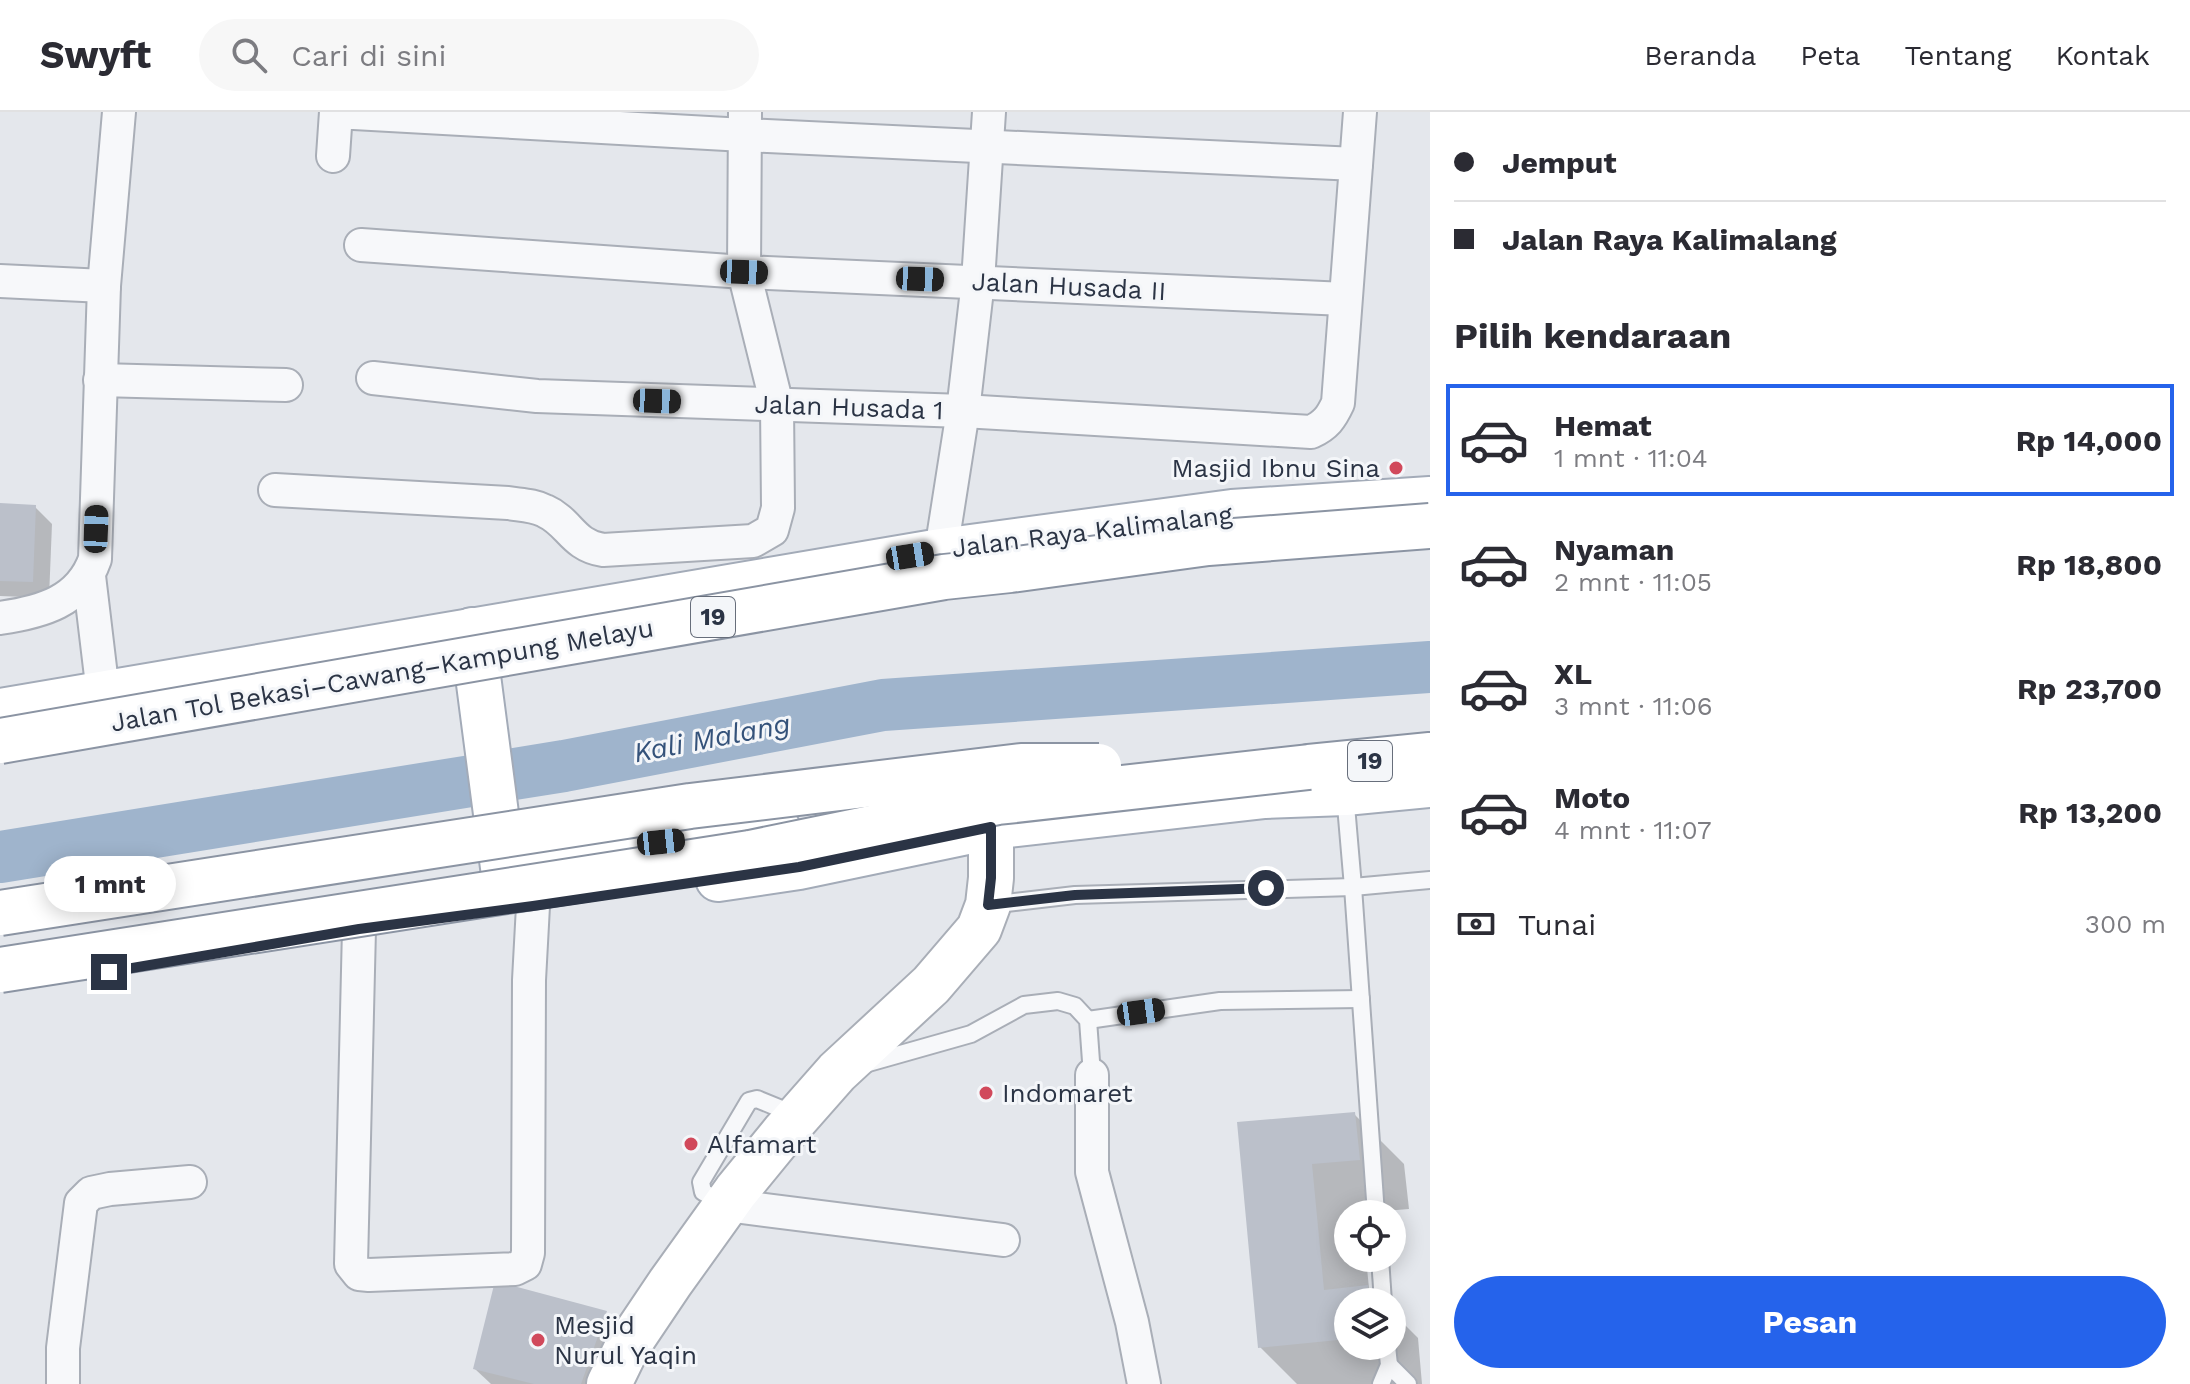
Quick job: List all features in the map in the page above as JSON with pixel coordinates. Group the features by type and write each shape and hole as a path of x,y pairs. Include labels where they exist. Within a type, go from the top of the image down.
{"main road":[{"name":"Jalan Raya Kalimalang","path":"0,711 941,551 1232,512 1430,499"},
{"name":"Jalan Tol Bekasi–Cawang–Kampung Melayu","path":"0,741 944,577 1208,543 1430,526"},
{"path":"472,630 500,844 520,908"},
{"name":"19","path":"0,913 690,806 1021,766 1309,767 1430,755"},
{"path":"0,970 750,853 998,802 1309,767"},
{"path":"0,990 359,929 799,867 991,827 1265,796 1430,785"},
{"path":"500,844 946,810 991,827"},
{"path":"609,1384 627,1347 726,1205 798,1116 837,1072 931,985 979,929 988,905 991,827"}],"street":[{"path":"0,618 29,614 74,592 89,576 95,559 104,286 119,112"},
{"path":"333,156 336,112 744,123 986,146 1356,164"},
{"path":"941,551 963,411 978,281 989,112"},
{"path":"1345,299 1360,112"},
{"path":"275,490 532,506 547,511 584,545 603,550 753,541 772,530 778,508 777,405 744,272 744,123"},
{"name":"Jalan Husada II","path":"361,245 744,272 1345,299"},
{"path":"0,281 104,286"},
{"name":"Jalan Husada 1","path":"373,378 537,396 963,411 1311,432 1325,425 1338,403 1345,299"},
{"path":"100,380 286,385"},
{"path":"89,576 103,693"},
{"path":"359,929 351,1264 359,1274 369,1275 515,1269 525,1264 528,1253 529,980 520,908"},
{"path":"1092,1075 1092,1172 1132,1322 1144,1384"},
{"path":"63,1384 63,1348 81,1203 91,1193 110,1189 190,1182"},
{"path":"726,1205 1003,1240"}],"lane":[{"path":"1345,793 1375,1200"},
{"path":"988,905 1075,895 1353,887 1430,880"},
{"path":"1088,1020 1220,1001 1361,999"},
{"path":"837,1072 971,1034 1024,1005 1058,1001 1075,1006 1088,1020 1092,1075"},
{"path":"1381,1384 1388,1360"},
{"path":"1389,1365 1408,1384"}],"building":[{"path":"0,503 36,505 33,582 0,581"},
{"path":"1355,1112 1360,1160 1312,1164 1324,1290 1334,1289 1334,1340 1258,1348 1237,1122"},
{"name":"Mesjid Nurul Yaqin","path":"495,1281 607,1311 581,1384 534,1384 473,1369"},
{"path":"1368,1285 1368,1288 1342,1288"}],"waterway":[{"name":"Kali Malang","path":"0,857 564,766 883,705 1430,667"}],"place":[{"name":"Masjid Ibnu Sina","path":"1396,468"},
{"name":"Indomaret","path":"986,1093"},
{"name":"Alfamart","path":"691,1144"},
{"name":"Mesjid Nurul Yaqin","path":"538,1340"}],"route":[{"path":"109,972 359,929 799,867 991,827 988,905 1075,895 1266,888"}]}
